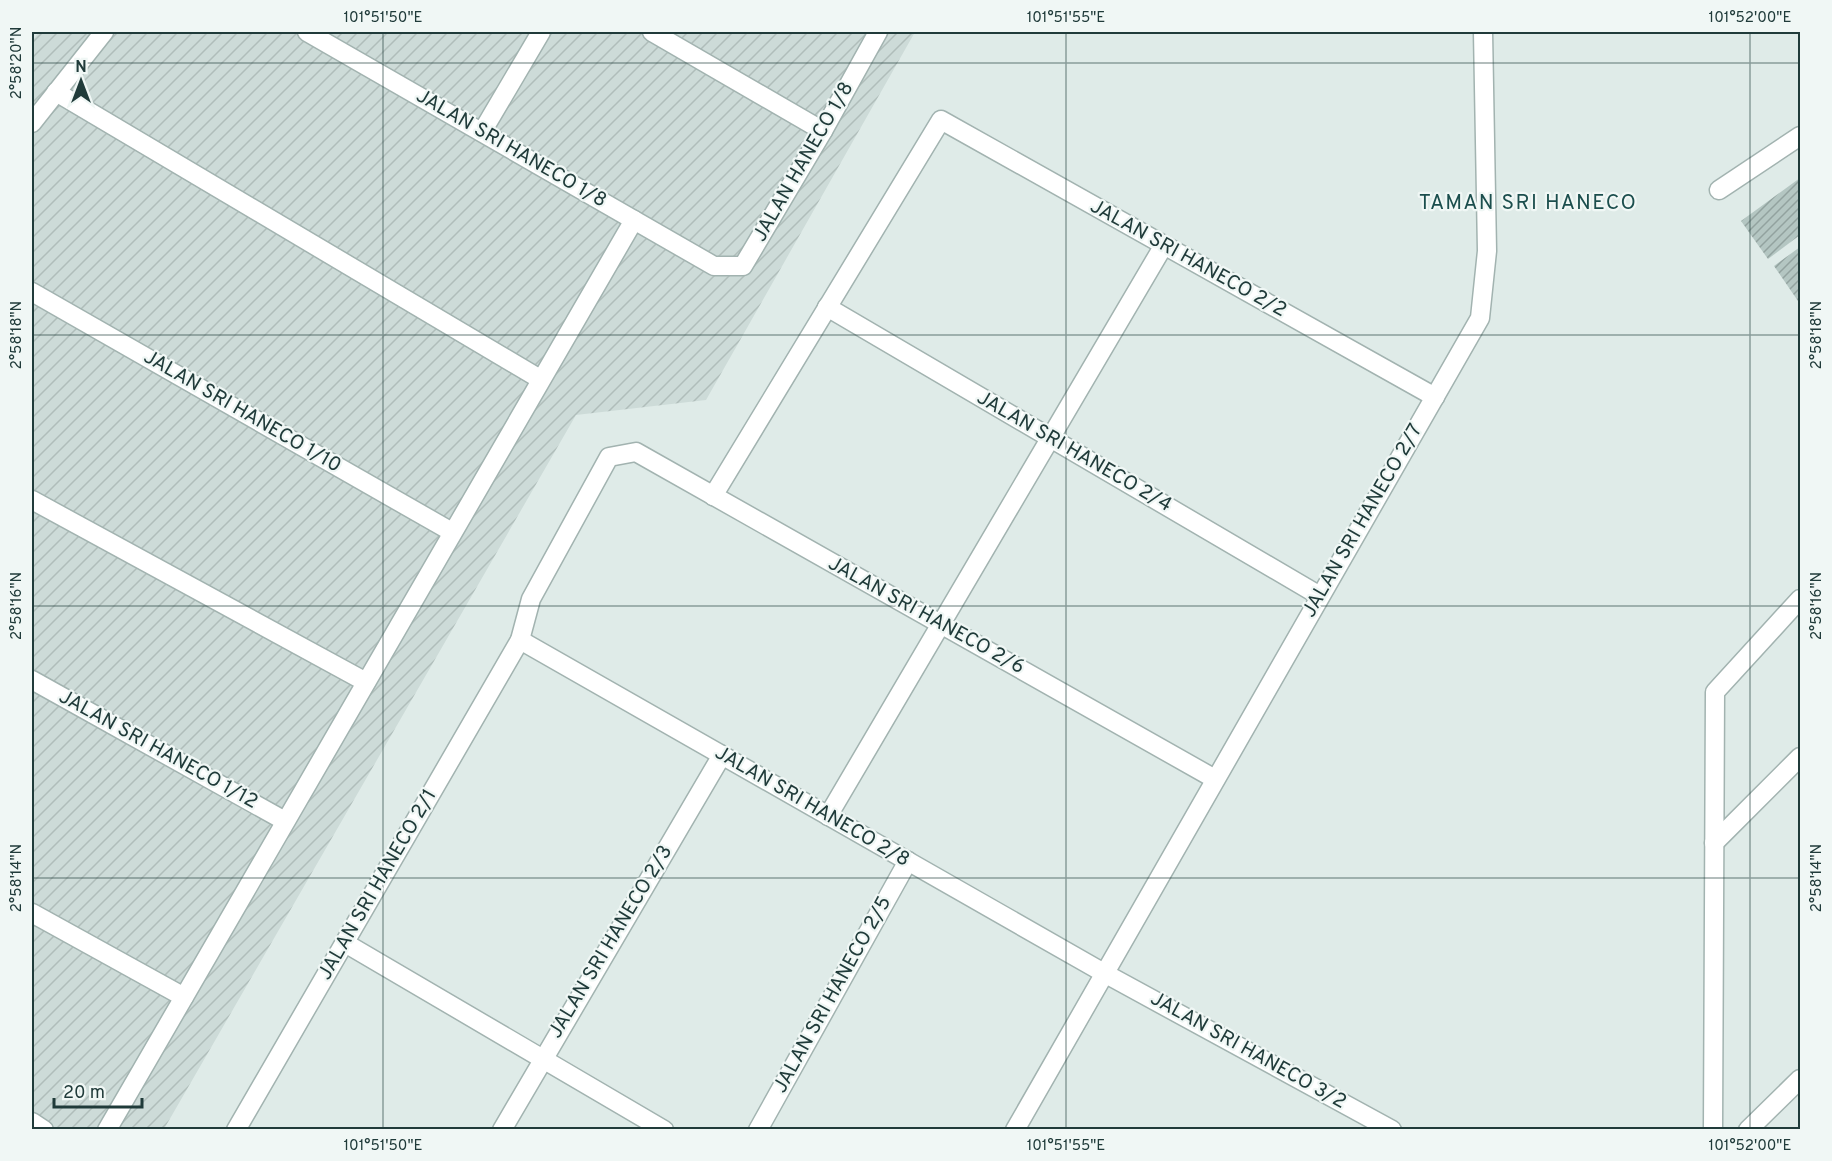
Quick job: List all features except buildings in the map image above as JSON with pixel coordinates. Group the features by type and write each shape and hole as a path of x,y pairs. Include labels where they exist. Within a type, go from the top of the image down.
{"street":[{"path":"32,123 104,32"},
{"name":"JALAN SRI HANECO 1/8","path":"307,32 714,266"},
{"path":"482,132 541,32"},
{"path":"652,32 823,131"},
{"name":"JALAN HANECO 1/8","path":"714,266 743,266 823,131 878,32"},
{"name":"JALAN SRI HANECO 2/7","path":"1015,1130 1480,318 1487,251 1483,32"},
{"path":"56,92 540,379"},
{"name":"JALAN SRI HANECO 2/2","path":"827,308 940,120 1435,397"},
{"path":"1719,190 1800,136"},
{"path":"107,1130 634,220"},
{"path":"828,816 1164,245"},
{"name":"JALAN SRI HANECO 1/10","path":"32,292 452,532"},
{"path":"713,496 827,308"},
{"name":"JALAN SRI HANECO 2/4","path":"827,308 1320,596"},
{"name":"JALAN SRI HANECO 2/6","path":"636,452 1215,779"},
{"name":"JALAN SRI HANECO 2/1","path":"236,1130 520,640 531,599 609,457 636,452"},
{"path":"32,500 366,682"},
{"path":"1713,1130 1715,692 1800,599"},
{"name":"JALAN SRI HANECO 2/8","path":"520,640 1104,973"},
{"name":"JALAN SRI HANECO 1/12","path":"32,680 285,821"},
{"name":"JALAN SRI HANECO 2/3","path":"502,1130 542,1058 722,755"},
{"path":"1714,843 1800,757"},
{"name":"JALAN SRI HANECO 2/5","path":"758,1130 908,861"},
{"path":"32,913 184,997"},
{"path":"345,943 664,1130"},
{"name":"JALAN SRI HANECO 3/2","path":"1104,973 1392,1130"},
{"path":"1748,1130 1800,1079"},
{"path":"32,1122 44,1130"}],"shaded area":[{"path":"39,32 915,32 706,400 576,415 164,1129 32,1129 32,41"}],"district":[{"name":"TAMAN SRI HANECO","path":"1528,203"}]}
